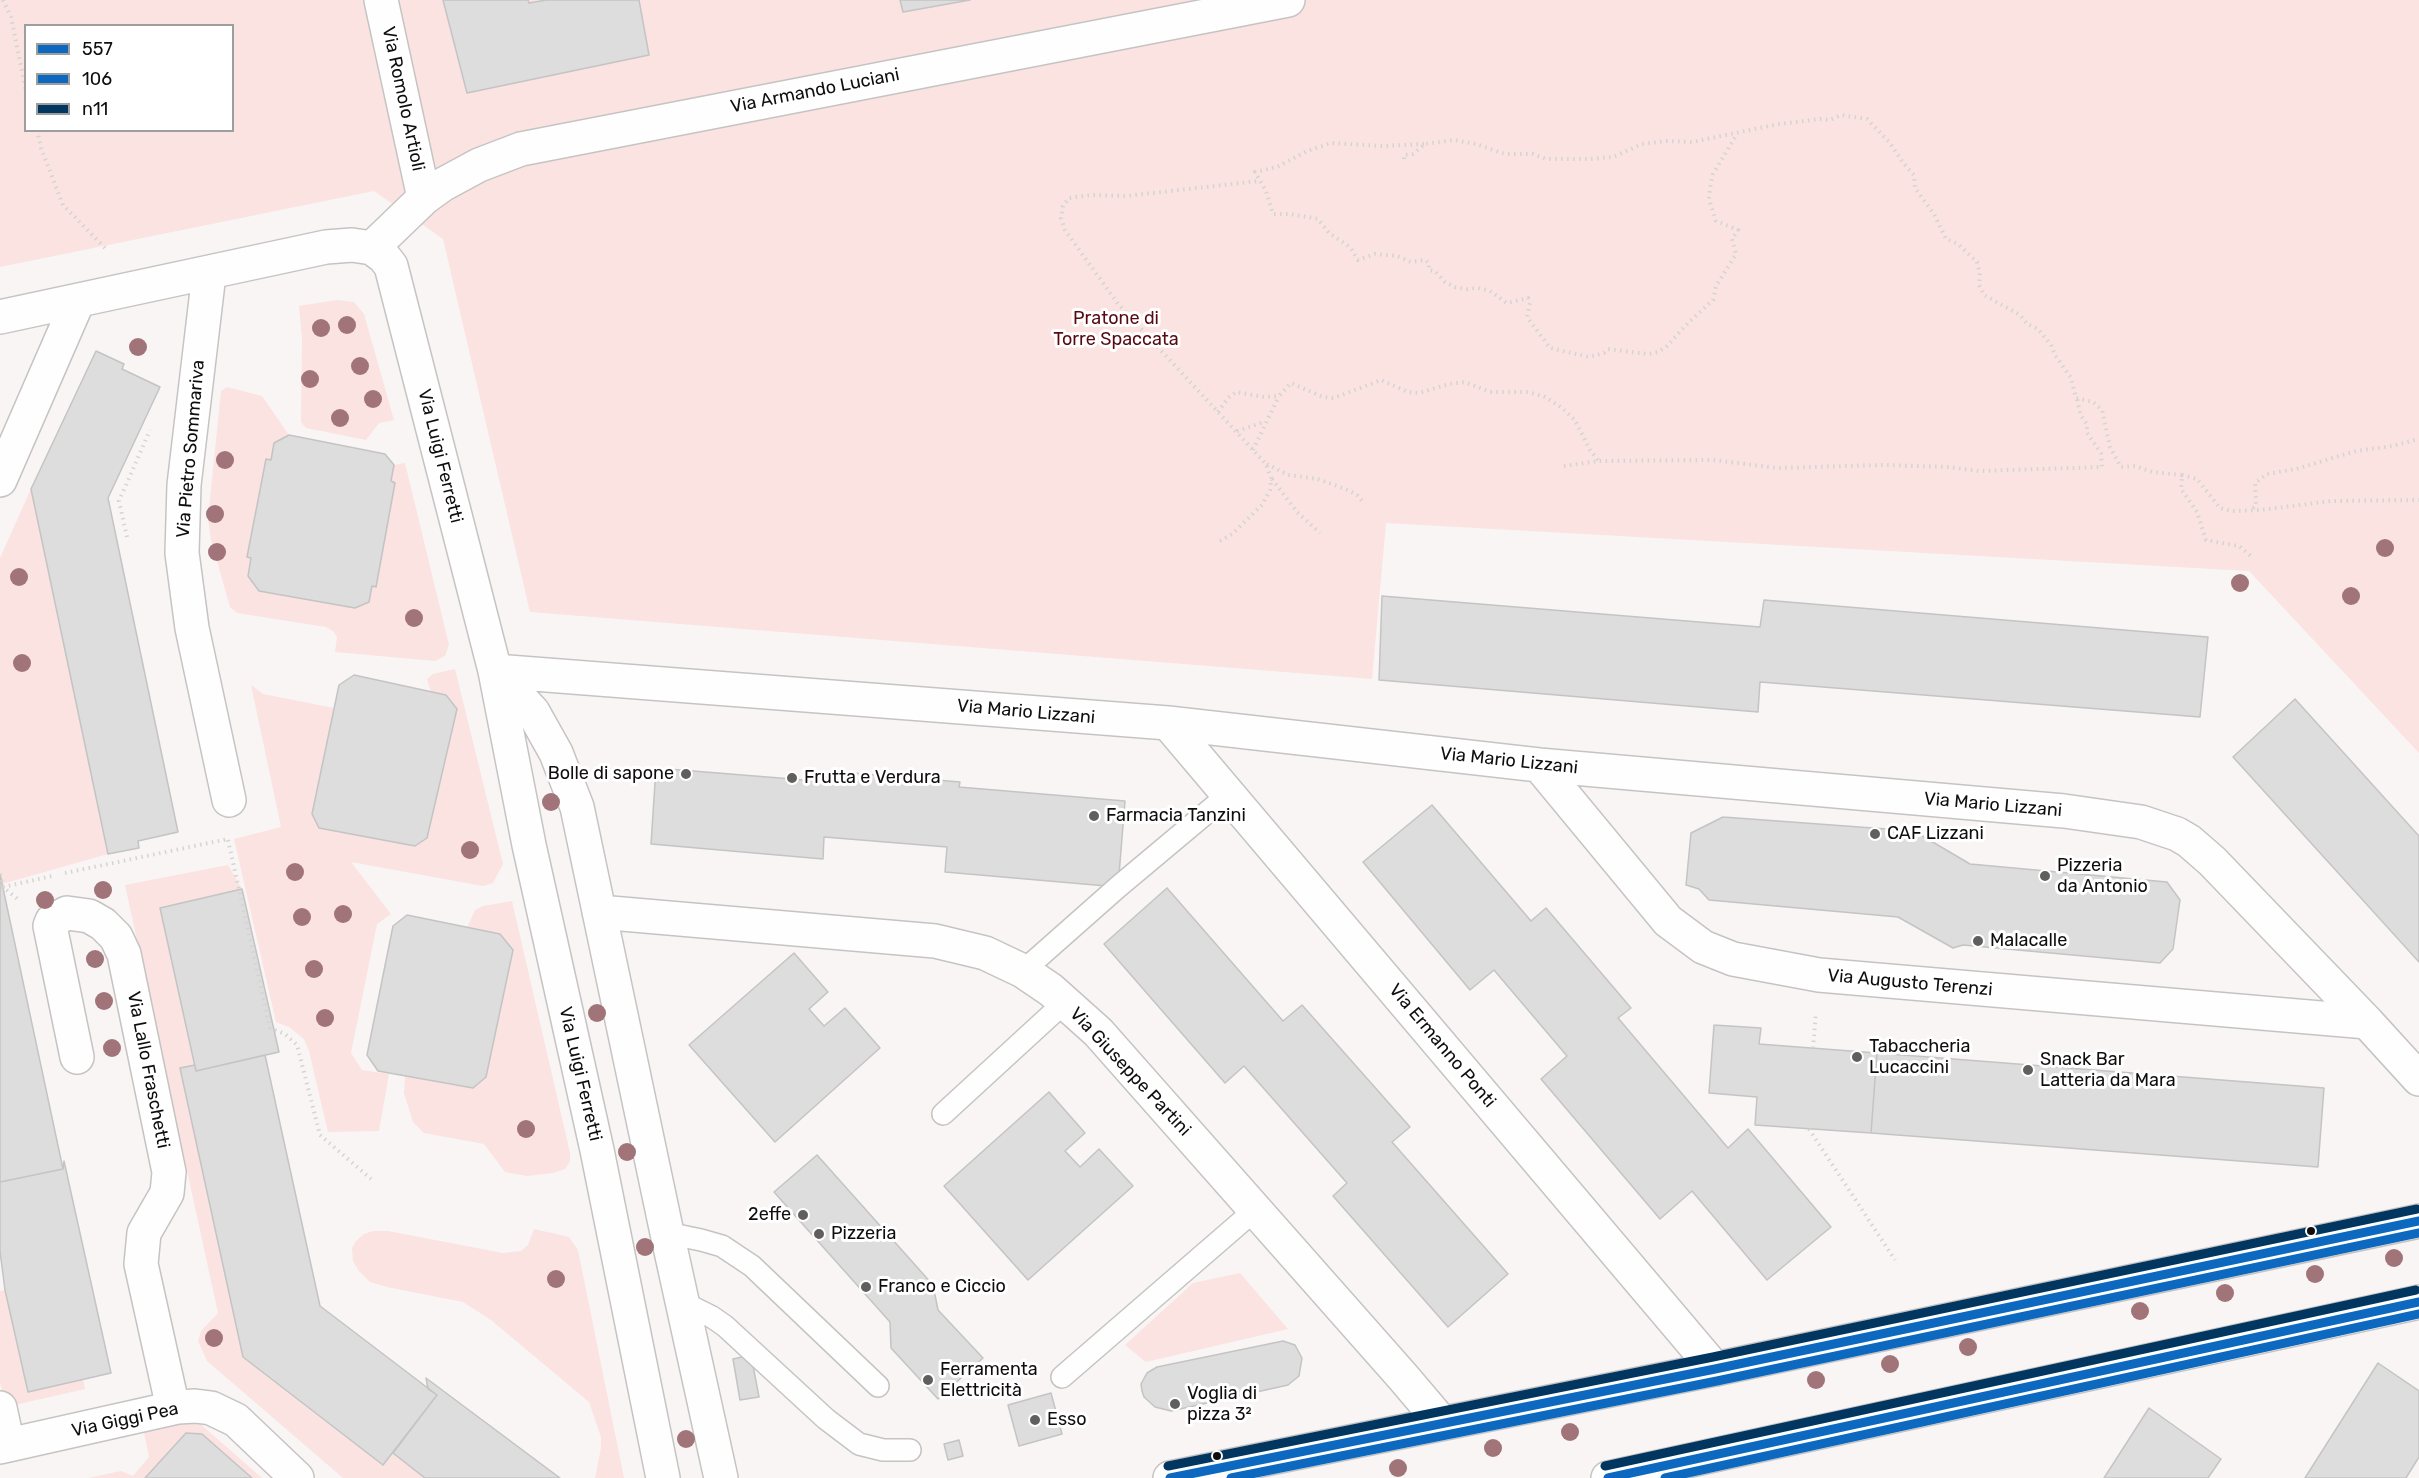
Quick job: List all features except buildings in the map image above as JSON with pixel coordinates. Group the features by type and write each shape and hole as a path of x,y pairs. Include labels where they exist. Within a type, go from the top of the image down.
{"street":[{"name":"Via Romolo Artioli","path":"381,0 424,198"},
{"name":"Via Armando Luciani","path":"372,248 424,198 453,178 479,165 545,143 1288,0"},
{"path":"0,317 209,274 326,247 352,245 372,248"},
{"name":"Via Luigi Ferretti","path":"372,248 391,266 495,671 529,845 597,1150 663,1478"},
{"name":"Via Pietro Sommariva","path":"209,274 184,485 182,534 184,574 192,628 229,800"},
{"path":"0,480 78,301"},
{"name":"Via Luigi Ferretti","path":"495,671 533,712 565,773 584,834 666,1233 721,1478"},
{"name":"Via Mario Lizzani","path":"495,671 1168,723 1539,765 2125,819 2164,828 2189,841 2212,861 2419,1079"},
{"name":"Via Ermanno Ponti","path":"1168,723 1715,1370"},
{"name":"Via Augusto Terenzi","path":"1539,765 1668,921 1703,947 1733,959 1819,975 2367,1022"},
{"name":"Via Giuseppe Partini","path":"599,912 935,941 985,953 1023,971 1065,1002 1098,1032 1442,1424"},
{"name":"Via Lallo Fraschetti","path":"77,1056 50,926 52,921 67,913 89,916 103,924 116,937 124,954 169,1172 167,1193 144,1233 141,1264 174,1408"},
{"path":"1170,1478 1715,1370 2419,1221"},
{"path":"1608,1478 1692,1469 2419,1302"},
{"name":"Via Giggi Pea","path":"4,1446 174,1408 195,1406 224,1412 236,1420 297,1478"},
{"path":"0,1408 4,1446"}],"lane":[{"path":"1023,971 1118,887 1229,794"},
{"path":"943,1114 1065,1002"},
{"path":"1062,1377 1254,1210"},
{"path":"666,1233 722,1246 752,1266 878,1386"},
{"path":"682,1302 712,1317 724,1326 826,1419 859,1444 883,1450 910,1450"}],"path":[{"path":"3,0 11,17 24,81"},
{"path":"1564,466 1598,461 1713,460 1777,468 1883,465 1948,467 1979,471 2102,467 2101,453 2087,433 2087,424 2081,416 2072,378 2055,355 2051,345 2038,329 2027,324 2020,315 1984,295 1979,285 1980,273 1977,262 1958,244 1946,239 1934,214 1915,188 1914,175 1890,142 1867,119 1841,116 1830,120 1779,124 1692,142 1666,141 1642,144 1612,157 1590,159 1546,159 1533,154 1505,154 1476,144 1454,140 1382,146 1331,143 1307,151 1277,168 1255,172 1266,191 1273,214 1290,214 1318,219 1329,233 1350,247 1358,260 1375,254 1397,256 1411,262 1425,260 1429,263 1429,270 1435,271 1444,282 1455,287 1490,291 1507,303 1528,298 1530,303 1527,317 1550,348 1589,357 1604,353 1608,349 1648,354 1658,352 1667,346 1709,305 1722,274 1736,254 1732,239 1738,230 1716,221 1709,199 1713,174 1737,134"},
{"path":"37,132 41,148 63,206 107,250"},
{"path":"1404,159 1404,155 1413,154 1425,144"},
{"path":"1259,181 1126,196 1090,195 1070,198 1063,206 1061,218 1065,230 1104,286 1154,345 1266,464 1288,475 1318,479 1348,490 1364,503"},
{"path":"1253,450 1279,396 1291,383 1323,397 1334,398 1381,380 1408,392 1419,393 1465,382 1490,392 1528,392 1545,397 1575,420 1598,461"},
{"path":"1218,412 1228,398 1236,392 1264,397 1279,396"},
{"path":"2076,398 2093,402 2102,410 2110,447 2121,467 2135,466 2152,472 2197,479 2220,508 2231,511 2260,510 2331,501 2419,500"},
{"path":"1237,431 1265,421"},
{"path":"127,537 120,501 151,428"},
{"path":"2252,509 2256,506 2255,483 2267,474 2419,439"},
{"path":"1266,464 1271,478 1297,512 1320,533"},
{"path":"2182,475 2181,489 2197,512 2206,540 2239,546 2251,556"},
{"path":"1220,541 1232,534 1262,505 1270,490 1271,478"},
{"path":"229,800 228,840 270,1028 285,1034 297,1045 320,1135 371,1179"},
{"path":"107,864 228,840"},
{"path":"0,874 3,887"},
{"path":"1809,1129 1895,1260"}],"green space":[{"name":"Pratone di Torre Spaccata","path":"0,0 2419,0 2419,753 2249,571 1386,523 1372,679 530,612 443,239 374,191 0,267"},
{"path":"337,300 354,302 364,314 394,420 379,423 366,440 306,428 301,422 302,339 299,306"},
{"path":"227,387 262,396 289,435 274,443 271,460 266,459 247,557 251,558 248,576 259,591 355,608 369,602 372,586 376,586 395,483 391,481 394,465 405,463 449,645 445,656 435,661 335,652 337,637 326,627 237,613 230,607 211,540 208,518 221,391"},
{"path":"31,489 108,854 2,884 0,873 0,558"},
{"path":"455,669 503,864 493,883 483,886 351,862 391,914 377,924 351,1053 362,1070 389,1074 379,1131 328,1132 309,1051 304,1039 289,1027 276,1022 234,839 281,827 251,685 263,694 334,708 312,814 319,828 415,846 427,838 456,709 446,695 431,692 427,679 433,674"},
{"path":"228,865 242,889 160,908 195,1065 180,1068 243,1357 383,1464 393,1453 425,1478 343,1478 207,1361 198,1341 201,1331 218,1313 125,885"},
{"path":"512,901 570,1153 570,1162 565,1169 527,1176 505,1172 484,1144 424,1133 413,1122 404,1093 405,1076 457,1086 470,1075 467,928 475,910 483,906"},
{"path":"534,1229 569,1237 578,1250 624,1478 595,1478 601,1437 589,1402 491,1320 463,1302 370,1282 353,1261 352,1248 356,1241 364,1234 373,1231 388,1231 503,1253 521,1251 528,1245"},
{"path":"1240,1273 1288,1329 1146,1362 1125,1345 1193,1283"},
{"path":"5,1290 28,1392 83,1379 85,1389 6,1407 0,1382 0,1291"},
{"path":"197,1421 262,1478 252,1478 186,1433 145,1478 88,1478 121,1471 133,1476 149,1457 144,1432"}],"transit line":[{"name":"n11","path":"1168,1466 1713,1357 2417,1209"},
{"name":"557","path":"1170,1478 1715,1369 2419,1221"},
{"name":"106","path":"1231,1478 1717,1381 2419,1233"},
{"name":"n11","path":"1605,1466 2416,1290"},
{"name":"557","path":"1608,1478 2419,1302"},
{"name":"106","path":"1665,1478 2419,1314"}],"place":[{"name":"Bolle di sapone","path":"686,774"},
{"name":"Frutta e Verdura","path":"792,778"},
{"name":"Farmacia Tanzini","path":"1094,816"},
{"name":"CAF Lizzani","path":"1875,834"},
{"name":"Pizzeria da Antonio","path":"2045,876"},
{"name":"Malacalle","path":"1978,941"},
{"name":"Tabaccheria Lucaccini","path":"1857,1057"},
{"name":"Snack Bar Latteria da Mara","path":"2028,1070"},
{"name":"2effe","path":"803,1215"},
{"name":"Pizzeria","path":"819,1234"},
{"name":"Franco e Ciccio","path":"866,1287"},
{"name":"Ferramenta Elettricità","path":"928,1380"},
{"name":"Voglia di pizza 3²","path":"1175,1404"},
{"name":"Esso","path":"1035,1420"}]}
